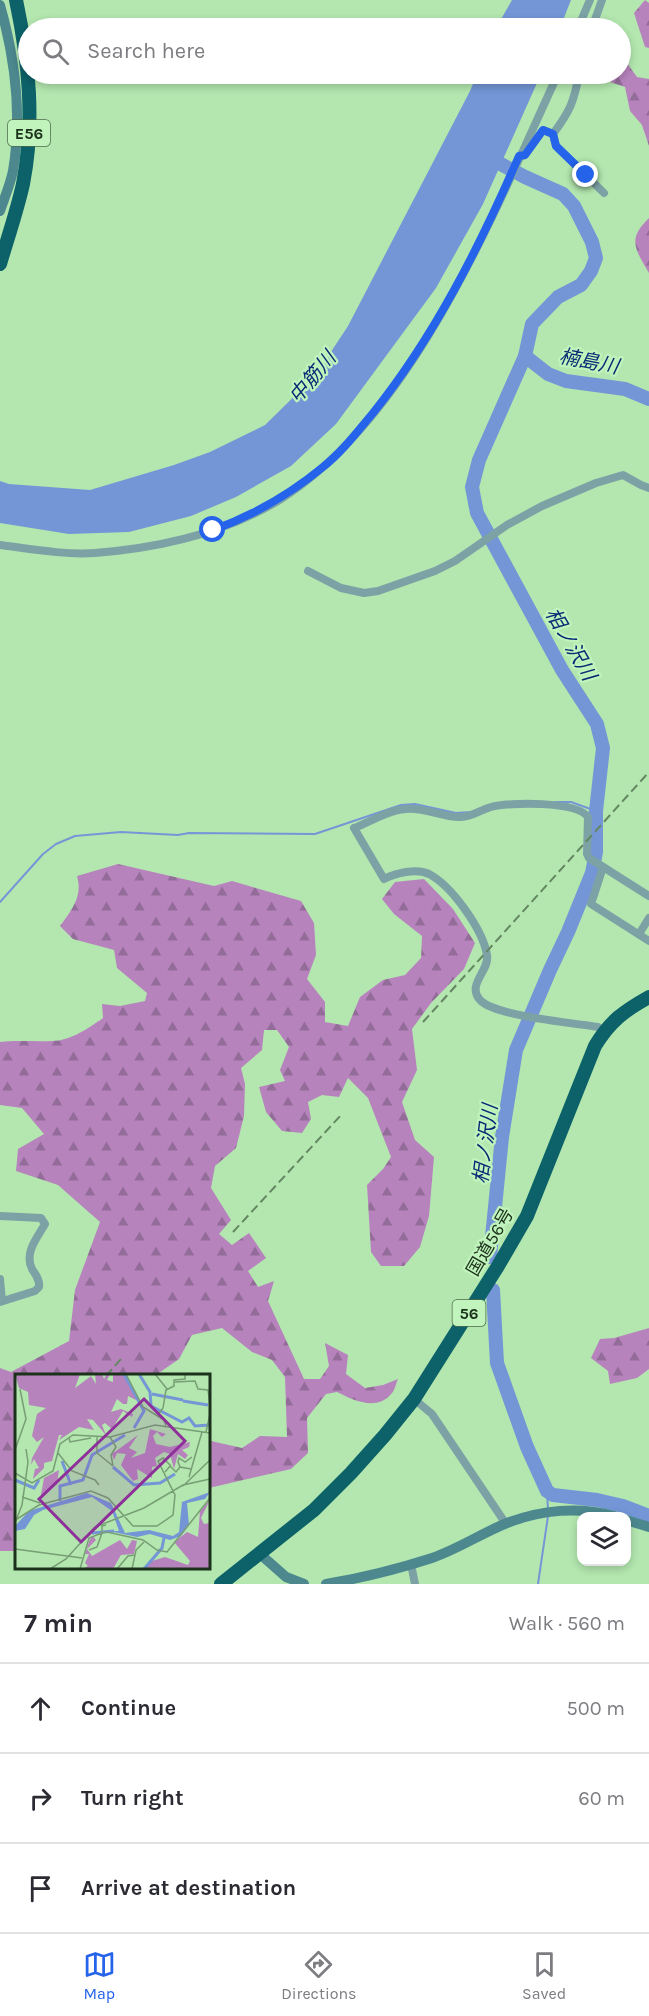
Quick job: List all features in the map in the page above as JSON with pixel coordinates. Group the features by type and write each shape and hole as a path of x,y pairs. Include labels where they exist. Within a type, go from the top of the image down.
{"highway":[{"name":"E56","path":"16,0 19,18"},
{"name":"E56","path":"0,264 22,184 28,148 28,84"},
{"name":"国道56号","path":"221,1584 314,1510 385,1435 414,1398 498,1266 526,1216 595,1046 604,1031 623,1012 649,997"}],"street":[{"path":"582,18 590,0"},
{"path":"595,18 602,0"},
{"path":"0,5 13,69 16,121 13,173 0,212"},
{"path":"0,545 93,553 140,548 179,540 245,518 282,498 324,466 353,437 392,390 428,334 462,274 553,84"},
{"path":"577,84 568,113 553,134 556,146 604,194"},
{"path":"519,156 525,155 543,130 553,134"},
{"path":"308,571 341,588 364,593 371,592 435,571 455,561 501,529 542,506 596,483 623,475 649,488"},
{"path":"604,1031 598,1027 503,1012 479,999 475,988 488,958 484,943 463,908 441,884 427,873 395,874 384,879 354,828 406,808 427,810 459,818 474,815 491,807 560,805 576,808 586,813 588,817 587,854 589,858 649,896"},
{"path":"602,866 591,904 649,941"},
{"path":"639,934 649,918"},
{"path":"0,1216 41,1218 45,1224 29,1256 29,1262 40,1282 39,1287 35,1291 1,1302 0,1279"},
{"path":"414,1398 432,1414 506,1524"},
{"path":"326,1584 435,1557 506,1524 550,1511 595,1512"},
{"path":"631,1521 649,1527"},
{"path":"260,1554 286,1577 304,1584"},
{"path":"411,1564 415,1584"}],"green space":[{"path":"645,0 649,3 649,48 645,47 634,13"},
{"path":"631,69 637,77 649,79 649,146 642,125 630,111 625,87 616,84 631,84"},
{"path":"649,218 649,273 637,251 636,238 642,225"},
{"path":"118,864 214,886 232,881 301,901 314,923 316,955 307,979 325,1002 325,1022 348,1026 360,997 383,980 405,975 421,958 422,936 394,914 382,899 395,882 424,879 453,909 475,943 464,969 431,1003 412,1029 417,1070 402,1102 415,1140 434,1157 429,1216 420,1247 404,1266 381,1266 371,1252 367,1185 391,1157 368,1098 348,1078 339,1097 322,1095 308,1102 311,1119 302,1133 282,1131 266,1112 259,1087 285,1081 280,1070 289,1047 277,1030 264,1030 262,1050 241,1068 245,1084 244,1116 236,1148 215,1166 211,1188 231,1220 219,1234 232,1245 249,1233 266,1258 248,1271 258,1287 274,1281 268,1301 304,1379 320,1379 329,1366 325,1343 348,1355 346,1374 365,1388 383,1385 398,1379 392,1393 386,1399 372,1403 357,1401 337,1392 326,1394 307,1418 308,1453 291,1469 210,1488 211,1441 242,1448 260,1436 287,1437 285,1377 272,1360 252,1352 222,1328 192,1335 179,1359 157,1374 15,1374 15,1551 0,1551 0,1368 11,1372 69,1341 75,1290 100,1222 58,1185 16,1171 18,1149 44,1134 22,1108 0,1105 0,1042 66,1039 103,1018 102,1004 120,1006 145,1001 147,993 117,968 114,950 73,939 60,926 77,896 79,890 77,876"},
{"path":"649,1328 649,1369 637,1378 610,1384 608,1371 591,1358 600,1339 614,1338"}],"water":[{"path":"512,0 571,0 564,18 502,18"},
{"path":"473,84 537,84 483,204 436,288 336,424 291,466 236,497 191,516 129,532 69,534 0,523 0,481 9,484 90,490 210,452 265,425 315,376 348,326"}],"waterway":[{"name":"相ノ沢川","path":"484,155 563,194 574,206 592,242 596,258 591,271 581,285 558,297 532,324 525,356 479,460 472,487 477,513 562,670 597,724 603,748 596,811 596,852 592,873 516,1050 502,1137 490,1257"},
{"name":"楠島川","path":"525,356 548,374 566,381 625,389 649,399"},
{"path":"555,802 571,802 596,811"},
{"path":"0,902 43,854 56,844 75,836 121,832 178,835 189,833 315,834 401,805 415,804 456,813 471,812"},
{"name":"相ノ沢川","path":"493,1290 497,1363 527,1447 547,1491 553,1495 597,1500 623,1506 649,1516"},
{"path":"547,1491 548,1510"},
{"path":"538,1584 548,1516"}],"railway":[{"path":"423,1022 649,772"},
{"path":"233,1232 342,1114"},
{"path":"108,1374 121,1359"}],"route":[{"path":"213,530 245,518 282,498 324,466 353,437 392,390 428,334 462,274 519,156 525,155 543,130 553,134 556,146 586,175"}],"water label":[{"name":"中筋川","path":"312,377"}]}
